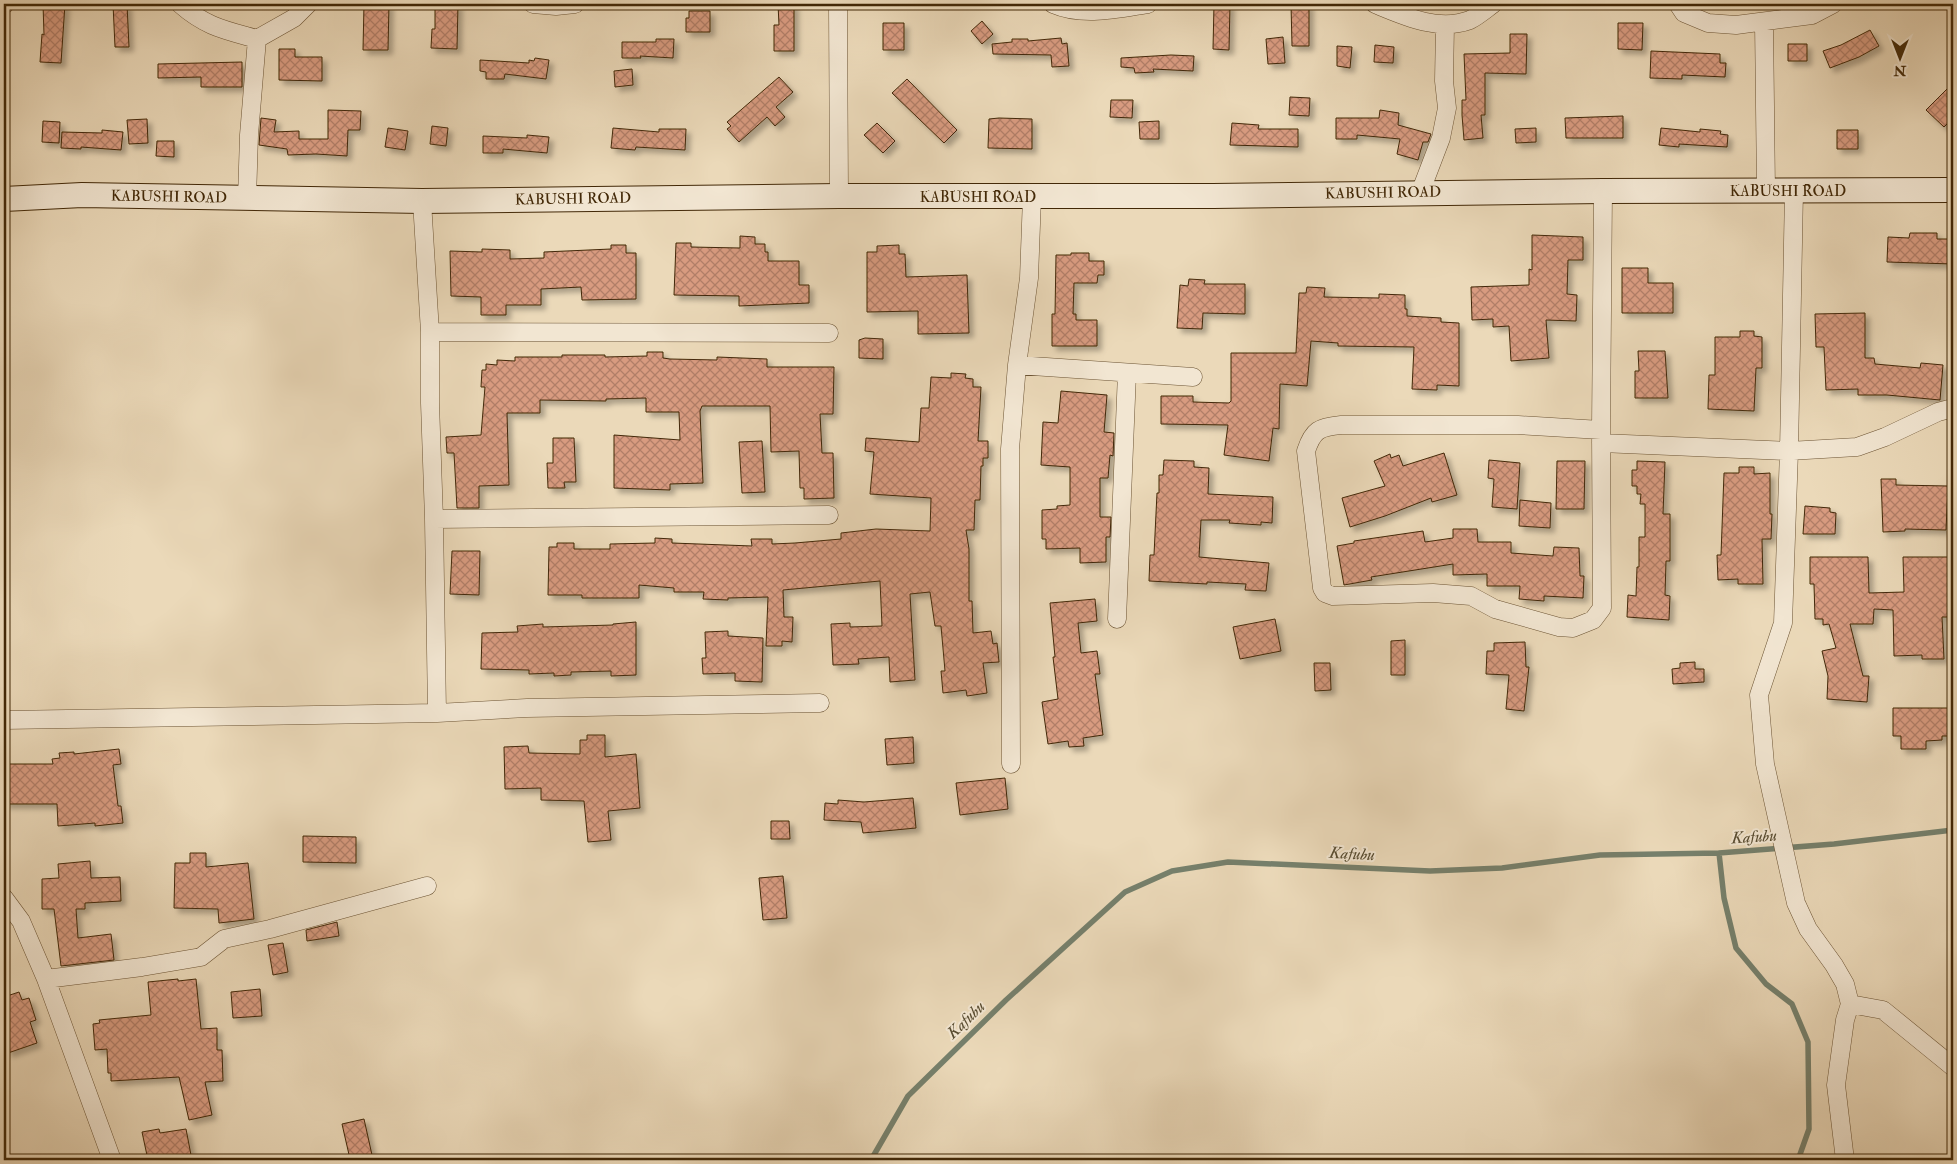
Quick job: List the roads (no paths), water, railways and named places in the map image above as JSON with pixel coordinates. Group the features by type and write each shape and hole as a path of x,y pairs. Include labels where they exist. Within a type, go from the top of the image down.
{"main road":[{"name":"KABUSHI ROAD","path":"4,198 82,195 422,201 839,196 1032,197 1603,191 1953,190"}],"street":[{"path":"180,4 196,18 222,29 257,39 294,18 308,4"},
{"path":"533,4 556,6 575,4"},
{"path":"838,4 839,196"},
{"path":"1053,4 1066,10 1093,12 1148,4"},
{"path":"1375,4 1405,17 1445,25 1471,19 1493,4"},
{"path":"1678,4 1684,13 1708,23 1736,25 1812,15 1833,4"},
{"path":"1764,22 1766,191"},
{"path":"1420,193 1441,138 1447,108 1444,81 1445,25"},
{"path":"247,199 249,135 255,86 257,39"},
{"path":"1603,191 1601,436 1604,590 1602,608 1593,620 1573,628 1559,627 1496,609 1470,596 1433,593 1333,596 1325,593 1322,588 1306,450 1312,435 1320,429 1341,425 1518,425 1601,436 1789,451 1857,447 1885,437 1938,412 1953,408"},
{"path":"1794,191 1789,451 1782,623 1759,695 1765,764 1796,903 1808,929 1846,984 1850,1004 1845,1020 1836,1085 1844,1160"},
{"path":"1011,764 1010,449 1017,365 1028,278 1032,197"},
{"path":"422,201 430,332 437,713"},
{"path":"430,332 829,333"},
{"path":"1017,365 1193,377"},
{"path":"1117,619 1127,373"},
{"path":"434,520 830,515"},
{"path":"4,720 437,713 527,708 820,703"},
{"path":"46,978 201,958 224,939 270,929 428,886"},
{"path":"4,898 21,921 46,978 112,1160"},
{"path":"1850,1004 1884,1010 1953,1067"}],"waterway":[{"name":"Kafubu","path":"871,1160 908,1096 1006,1000 1125,892 1172,871 1228,862 1430,871 1502,868 1600,855 1719,853 1834,844 1953,830"},
{"path":"1719,853 1724,898 1736,948 1766,984 1792,1004 1808,1042 1809,1129 1798,1160"}]}
